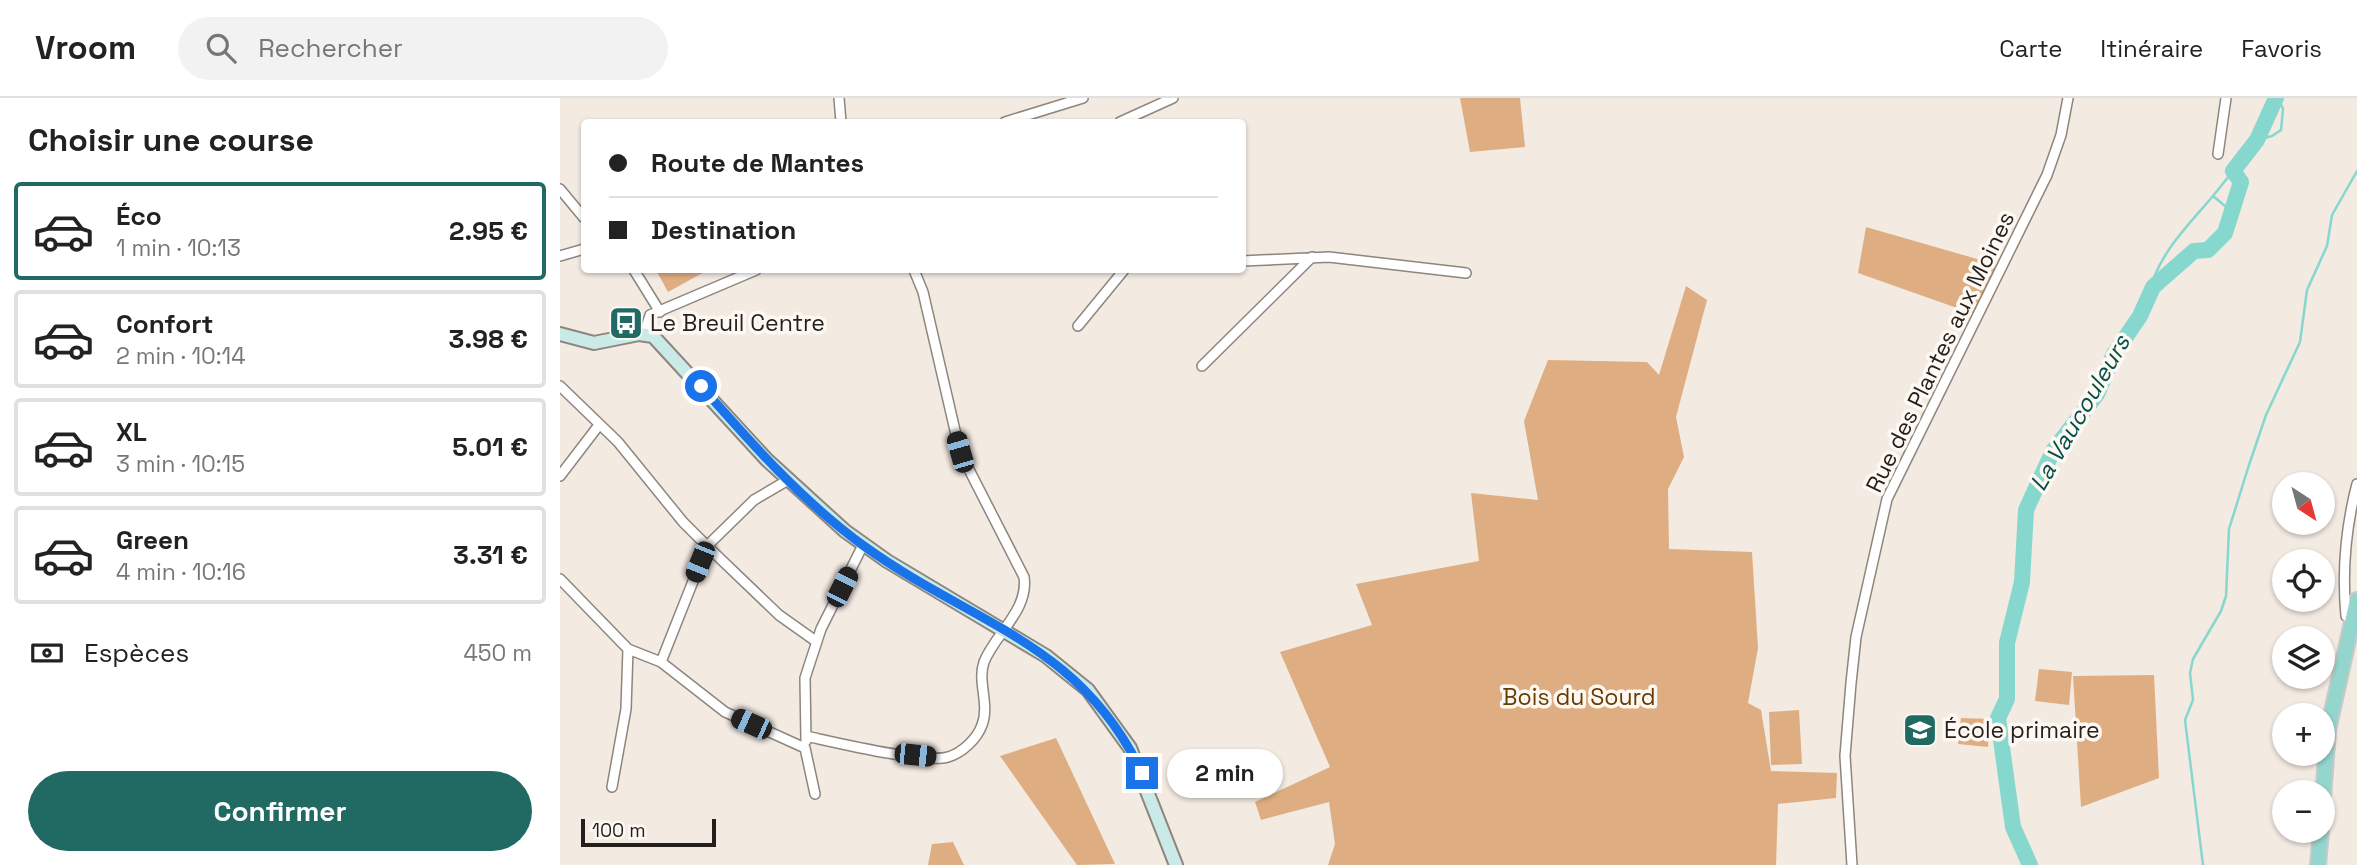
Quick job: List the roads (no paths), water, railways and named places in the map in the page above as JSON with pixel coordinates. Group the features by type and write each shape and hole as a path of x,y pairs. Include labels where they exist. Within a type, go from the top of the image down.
{"main road":[{"path":"560,334 594,342 644,334 662,343 788,480 863,545 1072,675 1112,719 1142,773 1176,865"},
{"path":"2324,780 2328,730 2357,600"},
{"path":"2318,865 2320,843"}],"street":[{"path":"839,98 841,119"},
{"path":"1015,119 1083,98"},
{"path":"1127,119 1173,98"},
{"name":"Rue des Plantes aux Moines","path":"1852,865 1845,756 1856,637 1887,499 2048,175 2062,135 2068,98"},
{"path":"2218,154 2226,98"},
{"path":"560,189 581,214"},
{"path":"560,256 581,250"},
{"path":"1246,261 1312,257 1356,258 1466,273"},
{"path":"1202,366 1312,257"},
{"path":"636,273 660,312"},
{"path":"644,334 650,315 749,273"},
{"path":"806,736 895,753 934,757 947,757 960,751 974,740 982,725 985,661 1024,597 1024,577 960,452 923,292 915,273"},
{"path":"1078,326 1122,273"},
{"path":"560,386 632,457 683,522 707,546 779,615 817,642"},
{"path":"560,476 599,425"},
{"path":"661,662 707,546 754,500 788,480"},
{"path":"2352,618 2346,616 2345,571 2352,503 2357,484"},
{"path":"815,794 805,748 805,678 817,642 863,545"},
{"path":"560,579 628,649 661,662 725,712 805,748"},
{"path":"612,787 626,709 628,649"}],"waterway":[{"name":"La Vaucouleurs","path":"2030,865 2013,827 1998,718 2007,699 2007,643 2022,582 2026,510 2053,451 2097,394 2114,354 2140,316 2153,287 2194,251 2208,250 2225,233 2241,182 2233,171 2257,140 2276,98"},
{"path":"2257,140 2281,130 2283,109 2278,98"},
{"path":"2231,211 2213,196 2233,171"},
{"path":"2203,865 2185,720 2193,700 2190,673 2193,659 2221,611 2226,596 2229,529 2266,415 2300,342 2307,290 2327,246 2332,215 2357,171"},
{"path":"2148,297 2165,255 2213,196"}],"place":[{"name":"Le Breuil Centre","path":"626,323"},
{"name":"École primaire","path":"1920,730"}],"park label":[{"name":"Bois du Sourd","path":"1579,697"}]}
